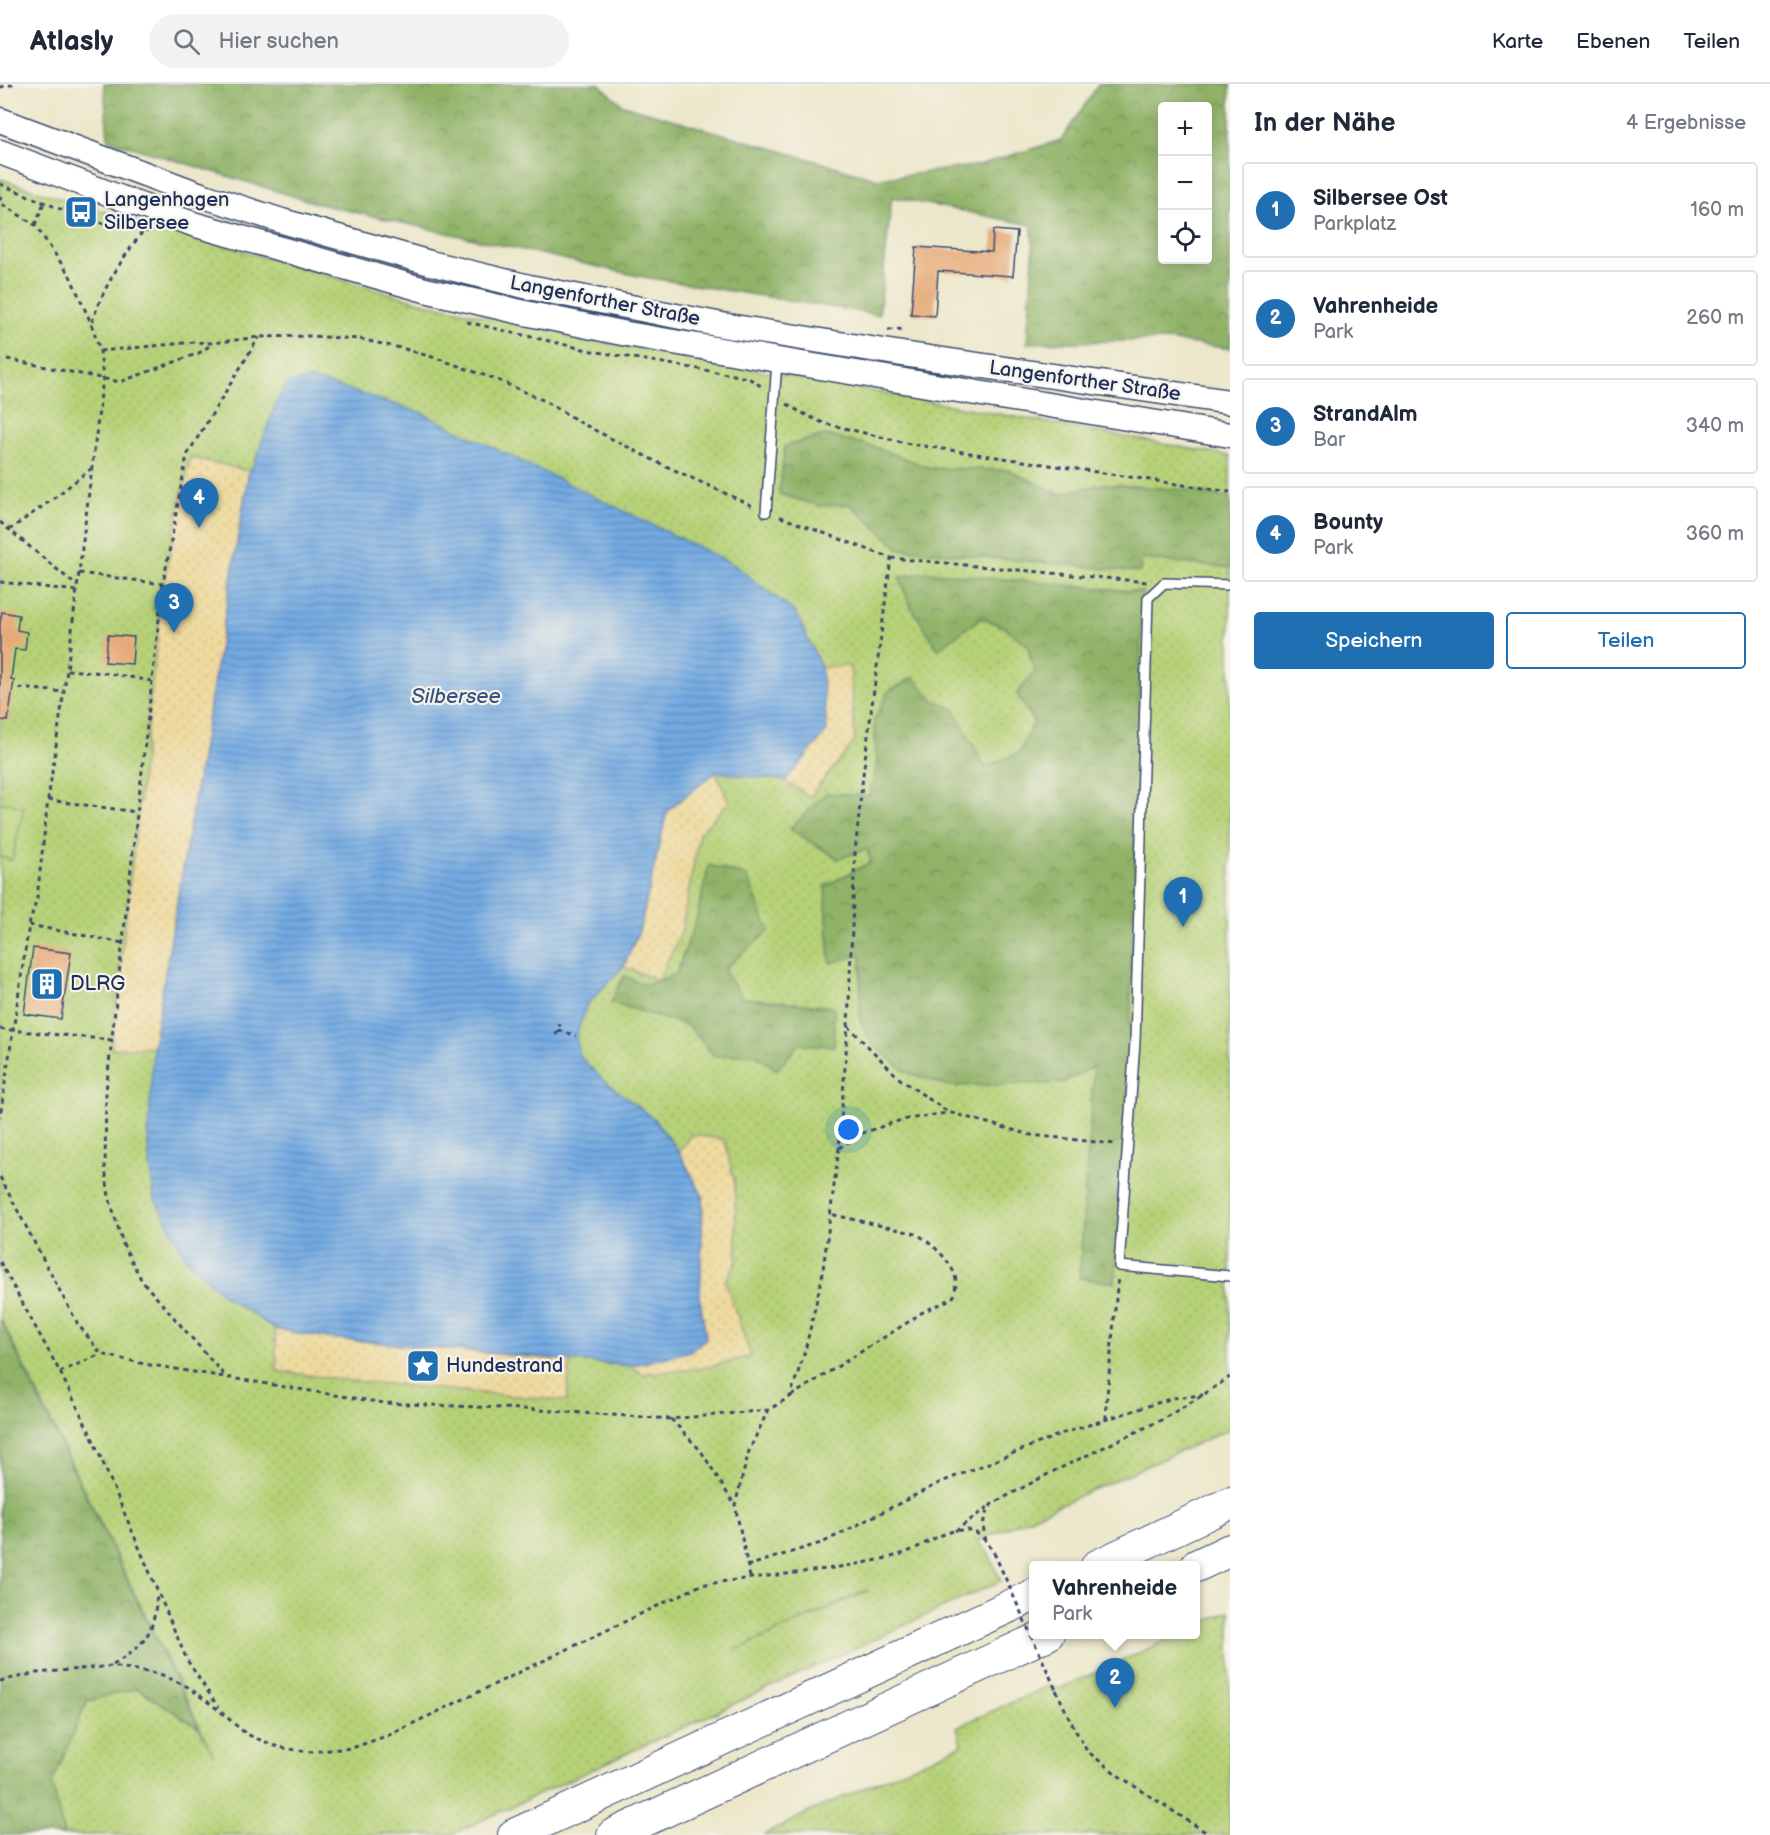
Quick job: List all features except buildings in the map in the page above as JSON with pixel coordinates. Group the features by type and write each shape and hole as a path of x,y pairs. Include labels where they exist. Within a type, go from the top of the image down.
{"highway":[{"path":"1108,1561 1230,1503"},
{"path":"1200,1564 1230,1550"},
{"path":"514,1835 1029,1597"},
{"path":"614,1835 1039,1639"}],"main road":[{"name":"Langenforther Straße","path":"0,120 201,195 282,221 430,263 529,287 631,308 902,354 1230,402"},
{"name":"Langenforther Straße","path":"0,152 193,224 425,290 616,332 1230,435"}],"lane":[{"path":"766,512 777,360"},
{"path":"1230,585 1164,583 1148,598 1135,1042 1119,1266 1230,1276"}],"path":[{"path":"0,87 16,84"},
{"path":"0,184 89,221 153,232"},
{"path":"0,196 2,204 35,225 70,276 92,323 100,351 103,378 37,898 29,925 0,1117"},
{"path":"35,225 44,203"},
{"path":"92,323 100,296 114,271 144,230"},
{"path":"461,320 592,351 750,379 802,413 823,423 910,444 1230,492"},
{"path":"880,331 904,329"},
{"path":"100,351 195,342 213,343 259,337 309,336 360,339 442,360 500,381 545,401 583,424 657,462 766,512 891,558 1164,583"},
{"path":"225,1376 142,1281 123,1244 109,1197 105,1168 106,1091 163,584 187,455 259,337"},
{"path":"7,359 120,382 199,353 213,343"},
{"path":"9,530 92,468"},
{"path":"0,522 77,589"},
{"path":"790,1397 806,1351 822,1276 839,1148 848,1026 855,853 891,558"},
{"path":"79,573 163,584"},
{"path":"0,582 77,589"},
{"path":"67,670 106,673 152,681"},
{"path":"19,688 64,693"},
{"path":"48,800 137,812"},
{"path":"29,925 123,943"},
{"path":"556,1035 560,1024"},
{"path":"848,1026 900,1079 948,1112 1031,1135 1127,1144"},
{"path":"0,1029 112,1040"},
{"path":"558,1030 576,1036"},
{"path":"839,1148 860,1134 901,1120 948,1112"},
{"path":"0,1177 78,1324 101,1354"},
{"path":"60,1372 101,1354 145,1364 384,1403 524,1409 671,1419 768,1410 920,1313 946,1303 954,1296 956,1281 952,1269 925,1239 917,1234 830,1214"},
{"path":"0,1262 60,1372 92,1437 187,1660 220,1711"},
{"path":"1107,1419 1106,1407 1119,1266"},
{"path":"953,1532 992,1504 1052,1472 1161,1420 1230,1377"},
{"path":"747,1566 824,1542 939,1483 1061,1434 1173,1398 1203,1395"},
{"path":"735,1505 749,1450 768,1410"},
{"path":"671,1419 701,1451 735,1505 750,1577"},
{"path":"987,1543 983,1521 992,1504"},
{"path":"0,1681 37,1673 112,1666 160,1674 188,1687 246,1734 278,1747 308,1752 352,1748 389,1735 701,1585 851,1566 904,1553 953,1532 966,1530 977,1534 994,1553 1029,1630"},
{"path":"112,1666 133,1652 148,1637 155,1617 157,1591"},
{"path":"1033,1639 1072,1726 1087,1751 1119,1776 1210,1835"}],"green space":[{"path":"104,84 599,84 623,105 878,179 979,165 1061,140 1099,84 1230,84 1230,349 1168,340 1027,343 1033,254 1032,225 892,197 879,315 638,276 319,204 108,140"},
{"path":"0,179 75,203 420,302 624,346 1230,456 1230,1429 978,1541 988,1553 1001,1581 450,1835 64,1835 52,1783 87,1701 137,1688 199,1728 214,1756 0,1317","holes":["867,1590 868,1591 734,1651"]},
{"path":"825,435 871,446 930,468 1008,470 1059,494 1103,484 1188,490 1230,498 1230,568 1142,559 1140,572 900,549 849,504 820,506 779,494 785,446"},
{"path":"927,572 1142,592 1129,1068 1115,1283 1079,1278 1094,1066 1063,1083 948,1086 906,1072 872,1044 860,1021 861,955 830,963 825,886 871,862 867,849 838,859 790,829 826,793 869,796 877,765 874,722 888,692 913,677 933,700 954,709 985,767 1019,753 1034,722 1017,694 1035,671 1027,645 1004,627 981,618 938,649 911,607 899,577"},
{"path":"0,802 24,807 12,860 0,857"},
{"path":"709,865 747,876 769,931 724,969 742,998 834,1007 834,1046 799,1044 777,1070 755,1054 714,1056 688,1026 611,1002 624,976 646,985 676,974 696,921"},
{"path":"0,1319 199,1728 137,1688 87,1701 52,1783 64,1835 0,1835"},
{"path":"1230,1611 1230,1835 764,1835 811,1811 962,1745 957,1727 1048,1686 1061,1688 1169,1639 1200,1639 1200,1624"}],"sand":[{"path":"190,457 249,471 153,1046 111,1049 163,586"},
{"path":"850,666 855,741 810,797 785,781 827,731 821,667"},
{"path":"716,772 729,802 699,834 681,933 658,980 624,967 640,928 667,811"},
{"path":"691,1134 725,1140 735,1185 737,1262 725,1281 751,1356 704,1368 642,1374 630,1366 690,1351 706,1338 700,1300 703,1197 679,1152"},
{"name":"Hundestrand","path":"275,1329 329,1338 570,1361 567,1401 345,1380 277,1371"}],"water":[{"name":"Silbersee","path":"311,379 422,413 733,564 796,613 821,667 827,731 785,781 716,772 667,811 640,928 623,967 587,1005 576,1036 580,1056 601,1078 654,1119 679,1152 703,1197 700,1300 706,1338 690,1351 630,1366 329,1338 275,1329 225,1297 185,1257 154,1197 148,1148 153,1046 249,471 254,464 278,398 288,383"}],"place":[{"name":"Langenhagen Silbersee","path":"81,212"},
{"name":"Bounty","path":"199,528"},
{"name":"StrandAlm","path":"174,633"},
{"name":"Silbersee Ost","path":"1183,927"},
{"name":"DLRG","path":"47,984"},
{"name":"Hundestrand","path":"423,1366"},
{"name":"Vahrenheide","path":"1115,1708"}]}
